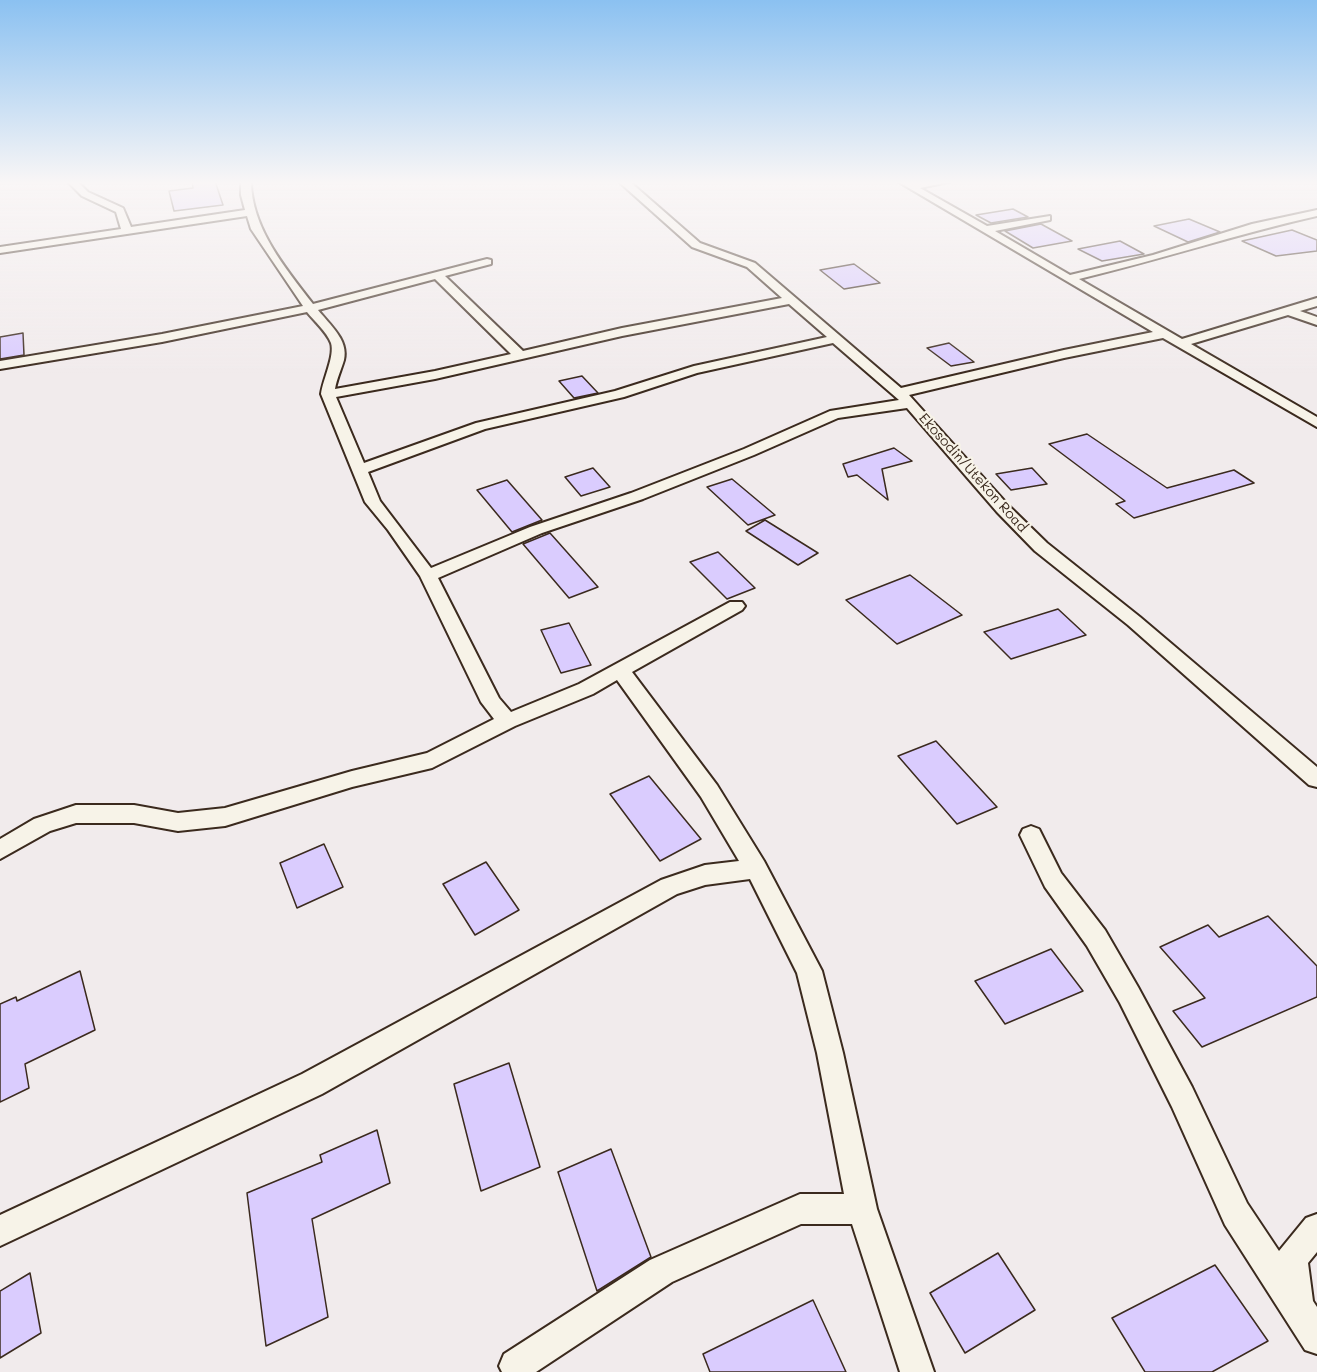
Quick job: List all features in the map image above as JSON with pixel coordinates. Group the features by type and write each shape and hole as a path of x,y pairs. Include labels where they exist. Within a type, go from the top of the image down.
{"street":[{"path":"0,250 32,245"},
{"path":"267,245 293,286 337,342 338,359 330,377 328,394 373,502 394,527 428,576 491,702 508,721"},
{"name":"Ekosodin/Utekon Road","path":"696,245 751,265 904,398 1002,509 1041,547 1134,621 1317,779"},
{"path":"1014,245 1317,423"},
{"path":"1070,278 1195,245"},
{"path":"0,365 162,338 310,308 487,262"},
{"path":"437,275 520,355"},
{"path":"328,394 435,375 622,332 791,300"},
{"path":"1183,343 1317,302"},
{"path":"1289,311 1317,321"},
{"path":"428,576 536,530 637,496 749,452 835,414 904,398 1094,346 1165,334"},
{"path":"361,470 481,426 619,394 694,370 835,339"},
{"path":"0,850 42,825 76,814 134,814 178,822 225,817 352,779 432,760 508,721 586,689 735,606"},
{"path":"621,671 709,791 756,868 809,971 830,1053 862,1209 917,1372"},
{"path":"1031,835 1053,880 1096,938 1129,995 1182,1096 1236,1214 1317,1338"},
{"path":"0,1231 312,1084 669,887 705,875 756,868"},
{"path":"516,1366 661,1271 800,1209 862,1209"},
{"path":"1298,1306 1292,1258 1317,1229"}],"building":[{"path":"1028,245 1050,245 1033,248"},
{"path":"1099,245 1127,245 1144,254 1102,261 1078,249"},
{"path":"1251,245 1317,245 1317,251 1276,256"},
{"path":"854,264 880,283 844,289 820,270"},
{"path":"23,333 24,355 0,359 0,337"},
{"path":"949,343 974,362 951,366 927,348"},
{"path":"582,376 598,393 574,398 559,381"},
{"path":"1087,434 1167,488 1234,470 1254,483 1134,518 1116,504 1125,501 1049,444"},
{"path":"894,448 912,461 882,469 888,500 857,475 848,477 843,464"},
{"path":"593,468 610,487 581,496 565,477"},
{"path":"1032,468 1047,484 1011,490 996,474"},
{"path":"732,479 775,515 748,525 707,487"},
{"path":"507,480 542,520 512,532 477,490"},
{"path":"765,520 818,553 798,565 746,531"},
{"path":"550,533 598,587 569,598 523,544"},
{"path":"718,552 755,588 727,599 690,562"},
{"path":"910,575 962,615 897,644 846,600"},
{"path":"1058,609 1086,635 1011,659 984,632"},
{"path":"569,623 591,665 561,673 541,630"},
{"path":"936,741 997,807 957,824 898,756"},
{"path":"649,776 701,839 660,861 610,794"},
{"path":"324,844 343,887 297,908 280,863"},
{"path":"486,862 519,910 475,935 443,884"},
{"path":"1268,916 1317,966 1317,997 1202,1047 1173,1011 1205,998 1160,947 1208,925 1219,937"},
{"path":"1051,949 1083,991 1005,1024 975,981"},
{"path":"80,971 95,1030 25,1064 29,1088 0,1102 0,1004 16,997 17,1001"},
{"path":"509,1063 540,1167 481,1191 454,1084"},
{"path":"377,1130 390,1183 312,1219 328,1317 266,1346 247,1193 322,1162 320,1155"},
{"path":"611,1149 651,1257 597,1291 558,1172"},
{"path":"998,1253 1035,1310 965,1353 930,1293"},
{"path":"1215,1265 1268,1341 1212,1372 1145,1372 1112,1318"},
{"path":"30,1273 41,1333 0,1358 0,1291"},
{"path":"813,1300 846,1372 710,1372 703,1354"}]}
